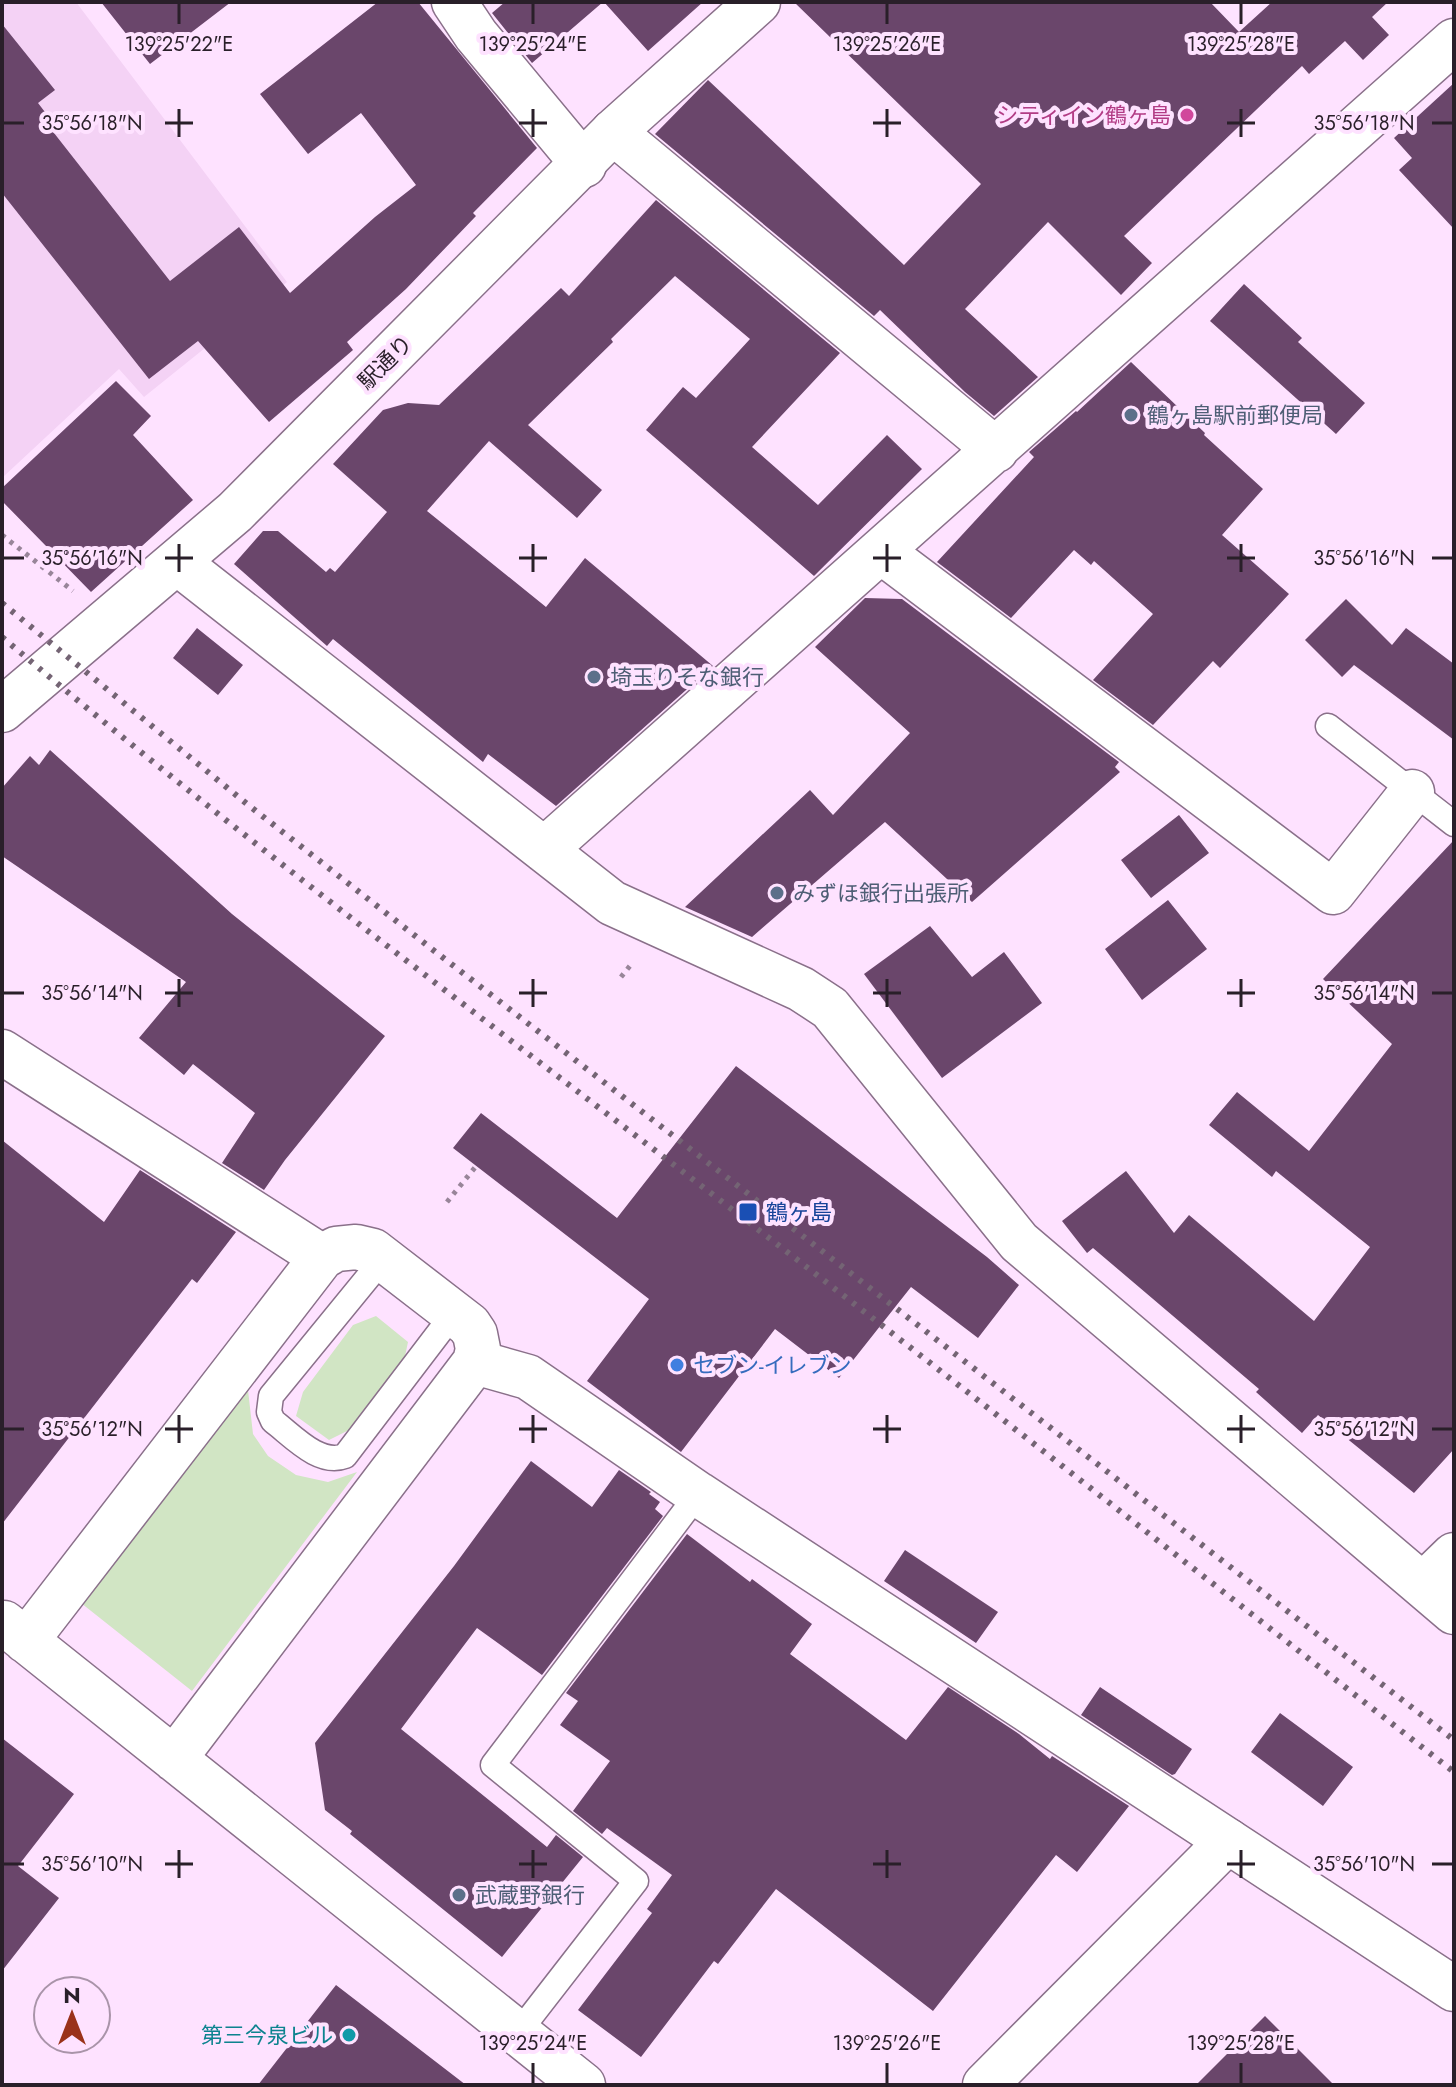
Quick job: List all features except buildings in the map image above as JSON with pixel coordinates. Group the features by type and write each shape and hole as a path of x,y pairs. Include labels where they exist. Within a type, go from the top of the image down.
{"street":[{"path":"454,2 476,35 584,165"},
{"name":"駅通り","path":"2,710 111,621 235,512 584,165 613,132 758,2"},
{"path":"544,850 1454,41"},
{"path":"613,132 996,450"},
{"path":"882,552 1333,892 1412,792"},
{"path":"178,563 612,903 801,989 830,1008 1019,1242 1438,1598 1454,1555"},
{"path":"2,1052 322,1257"},
{"path":"174,1759 475,1362 478,1349 475,1334 454,1313 373,1251 356,1247 336,1249 322,1257 14,1631 174,1759 583,2085"},
{"path":"475,1362 528,1377 698,1494 1454,1989"},
{"path":"985,2085 1228,1841"}],"lane":[{"path":"1328,726 1454,824"},
{"path":"383,1259 271,1396 269,1412 273,1421 322,1457 335,1460 345,1456 454,1313"},
{"path":"518,2033 636,1881 493,1765 698,1494"}],"path":[{"path":"2,535 111,621"},
{"path":"621,977 638,956"},
{"path":"447,1202 477,1165"}],"shaded area":[{"path":"2,2 76,2 287,282 144,397 119,369 2,478"}],"green space":[{"path":"376,1316 408,1342 404,1361 351,1429 329,1440 296,1416 303,1392 353,1325"},
{"path":"248,1390 253,1434 268,1456 296,1475 328,1482 357,1472 192,1691 81,1603"}],"railway":[{"path":"2,603 247,804 437,953 1454,1740"},
{"path":"2,637 274,858 828,1283 1454,1772"}],"place":[{"name":"シティイン鶴ヶ島","path":"1187,115"},
{"name":"鶴ヶ島駅前郵便局","path":"1131,415"},
{"name":"埼玉りそな銀行","path":"594,677"},
{"name":"みずほ銀行出張所","path":"777,893"},
{"name":"鶴ヶ島","path":"748,1212"},
{"name":"セブン-イレブン","path":"677,1365"},
{"name":"武蔵野銀行","path":"459,1895"},
{"name":"第三今泉ビル","path":"349,2035"}]}
